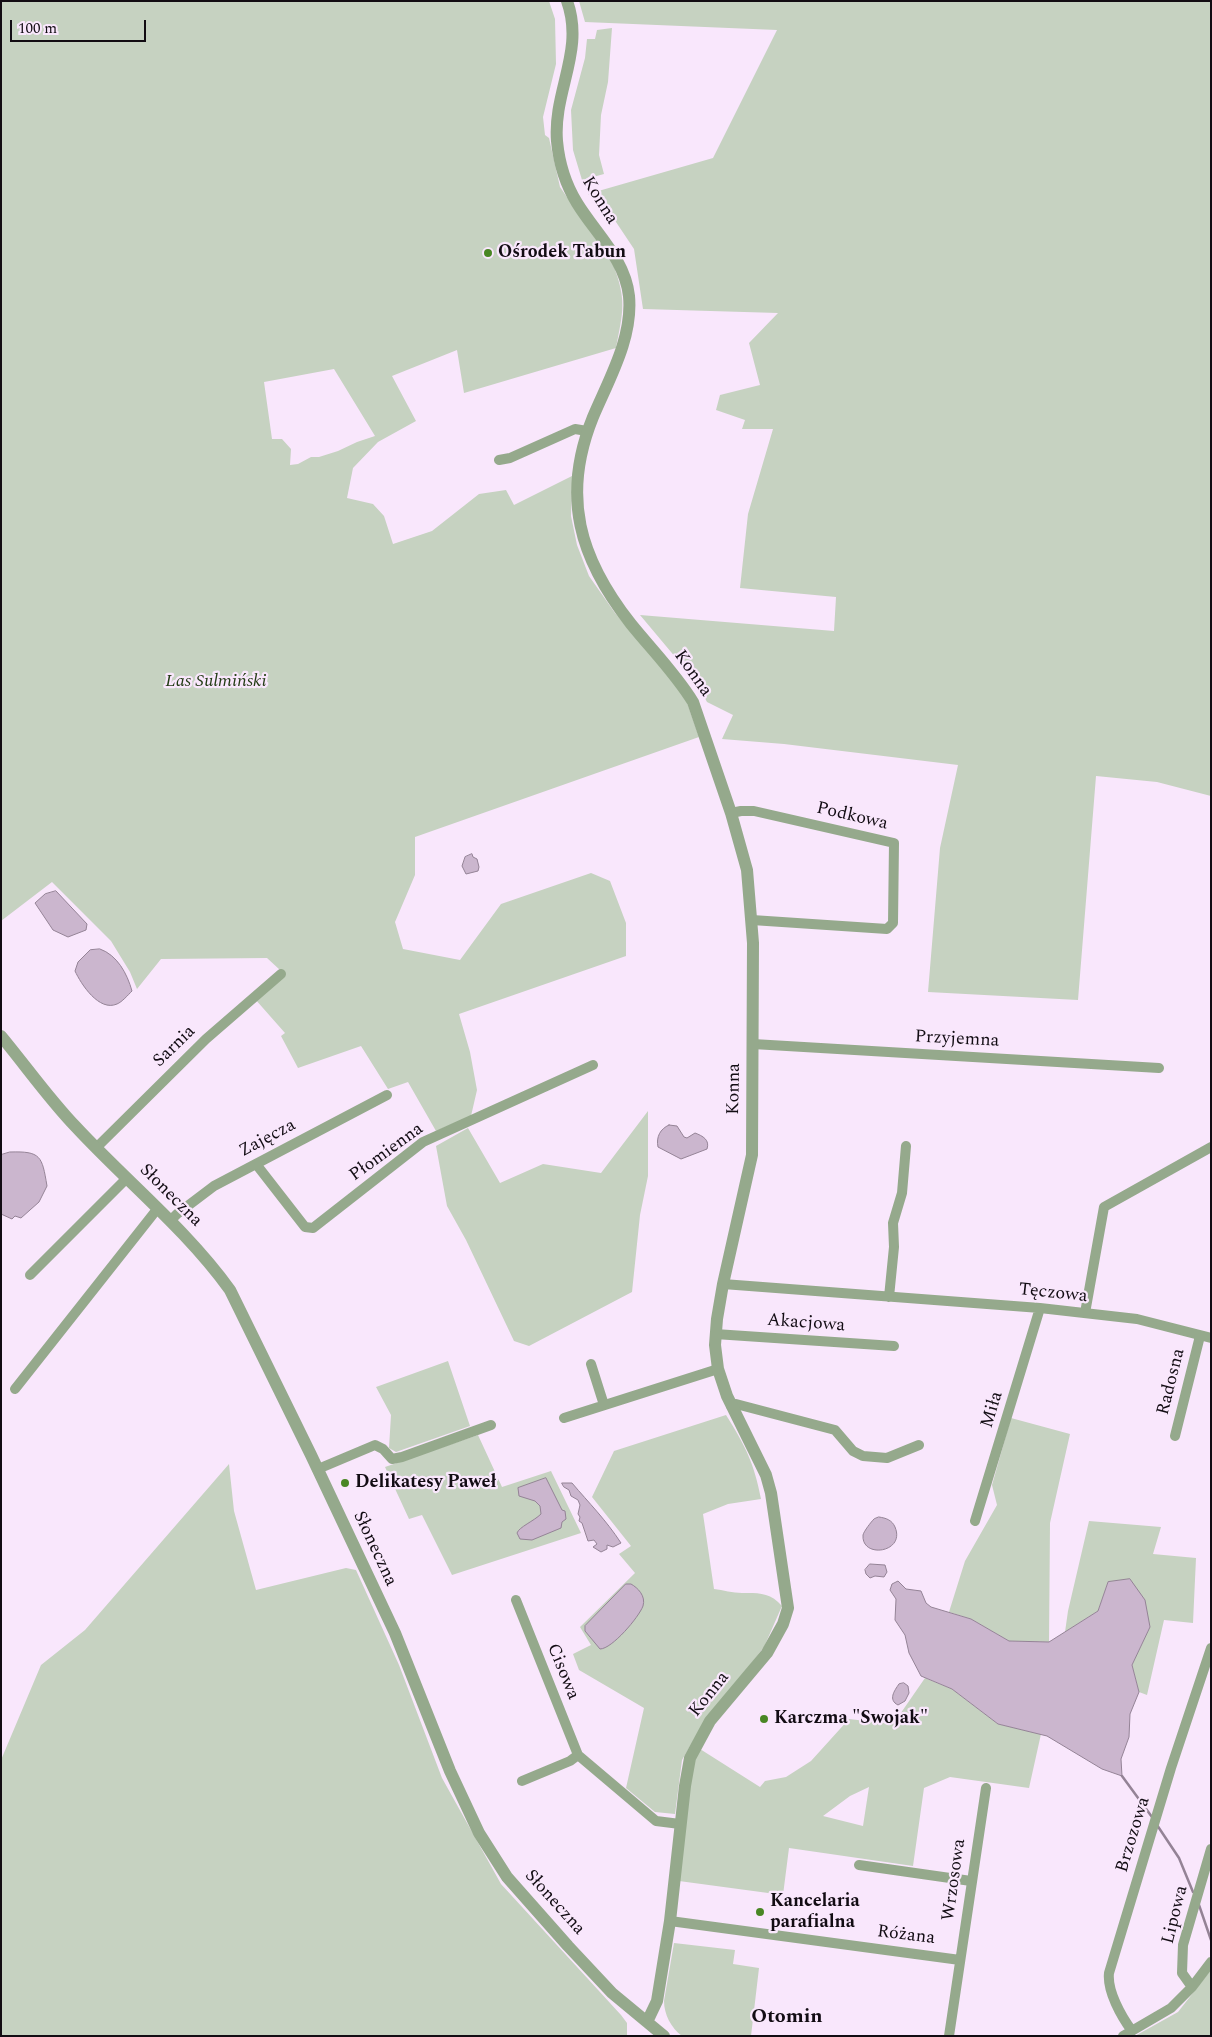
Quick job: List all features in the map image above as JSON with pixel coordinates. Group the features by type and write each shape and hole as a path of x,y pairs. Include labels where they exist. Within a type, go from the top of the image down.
{"street":[{"name":"Konna","path":"567,1 573,31 573,47 556,115 559,153 570,190 621,267 629,300 629,319 624,341 588,431 579,461 578,502 580,526 590,558 602,584 618,607 684,687 693,702 732,813 747,870 752,920 752,1155 723,1284 716,1334 718,1369 731,1406 752,1446 768,1484 774,1508 788,1608 784,1624 767,1653 710,1722 695,1747 688,1766 670,1921 657,2001 647,2022"},
{"path":"499,460 510,458 575,429 588,431"},
{"name":"Podkowa","path":"732,813 754,811 894,843 893,923 887,929 752,920"},
{"name":"Sarnia","path":"96,1148 206,1038 280,974"},
{"name":"Słoneczna","path":"1,1036 74,1125 171,1220 230,1290 318,1469 395,1633 450,1771 479,1832 507,1877 519,1891 612,1993 664,2036"},
{"name":"Przyjemna","path":"753,1044 1159,1068"},
{"name":"Płomienna","path":"256,1164 305,1226 313,1228 423,1142 593,1065"},
{"name":"Zajęcza","path":"171,1220 214,1186 386,1094"},
{"path":"889,1297 894,1247 892,1223 902,1193 906,1146"},
{"path":"1085,1313 1104,1207 1211,1147"},
{"path":"30,1275 127,1178"},
{"path":"15,1389 158,1208"},
{"name":"Tęczowa","path":"723,1284 1040,1308 1137,1319 1206,1337"},
{"name":"Miła","path":"975,1521 1040,1308"},
{"name":"Akacjowa","path":"716,1334 894,1346"},
{"name":"Radosna","path":"1175,1436 1206,1337"},
{"path":"591,1364 604,1405"},
{"path":"564,1418 718,1369"},
{"path":"731,1406 736,1404 835,1430 853,1451 863,1456 888,1458 919,1445"},
{"path":"318,1469 375,1444 383,1449 392,1459 402,1458 491,1425"},
{"name":"Cisowa","path":"516,1600 578,1755 656,1821 680,1824"},
{"name":"Brzozowa","path":"1127,2033 1108,1981 1109,1972 1171,1768 1211,1648"},
{"path":"522,1781 578,1755"},
{"name":"Wrzosowa","path":"949,2036 986,1788"},
{"name":"Lipowa","path":"1192,1987 1182,1973 1183,1945 1211,1848"},
{"path":"859,1865 971,1881"},
{"name":"Różana","path":"670,1921 960,1960"},
{"path":"1127,2033 1171,2008 1192,1987 1211,1962"}],"green space":[{"name":"Las Sulmiński","path":"1,1 549,1 555,19 556,64 543,117 545,135 549,138 560,187 613,264 622,297 616,348 464,393 457,350 392,376 416,421 378,442 353,468 347,498 373,504 384,516 393,544 432,531 479,494 506,490 514,505 572,476 571,516 577,545 589,576 615,613 684,694 699,737 415,837 415,875 395,922 403,949 460,960 501,904 591,873 610,881 626,923 626,956 459,1014 470,1052 477,1090 471,1116 436,1131 408,1082 388,1089 361,1046 298,1068 281,1036 285,1033 255,999 280,970 267,958 161,959 137,989 130,972 111,941 52,882 1,921","holes":["334,369 375,436 338,451 319,457 311,457 298,464 290,465 291,449 282,439 272,439 264,382"]},
{"path":"579,1 1211,1 1211,796 1157,782 1096,776 1078,1000 928,992 940,848 958,765 784,744 722,739 733,715 707,702 697,683 640,615 834,631 836,597 740,588 748,514 773,429 742,429 745,420 716,410 720,395 760,385 749,343 778,313 643,309 634,249 612,216 588,194 713,158 777,30 585,22"},
{"path":"612,28 608,82 601,115 599,155 604,174 582,180 573,150 571,110 585,58 587,39 595,39 597,30"},
{"path":"648,1111 648,1176 640,1215 632,1292 529,1346 514,1341 466,1240 447,1206 436,1146 468,1128 500,1183 543,1164 601,1173"},
{"path":"448,1361 470,1426 396,1452 389,1448 391,1415 376,1387"},
{"path":"726,1415 748,1456 761,1499 728,1504 703,1514 714,1589 735,1593 764,1594 773,1598 782,1606 764,1647 701,1727 682,1760 675,1814 655,1812 626,1788 644,1708 579,1670 573,1654 591,1645 580,1627 635,1573 619,1554 631,1546 592,1497 614,1451"},
{"path":"1011,1418 1070,1434 1050,1523 1049,1642 1009,1641 971,1619 949,1612 965,1561 997,1505 992,1485"},
{"path":"478,1435 502,1487 551,1471 581,1533 452,1575 422,1515 409,1519 385,1467"},
{"path":"229,1464 234,1511 256,1590 346,1568 356,1570 399,1665 442,1778 501,1884 621,2015 627,2023 627,2036 1,2036 1,1760 41,1665 85,1630"},
{"path":"1089,1521 1161,1527 1153,1554 1196,1558 1193,1623 1164,1620 1147,1695 1139,1692 1132,1665 1150,1626 1108,1582 1098,1611 1065,1632 1068,1611"},
{"path":"925,1678 952,1689 998,1724 1041,1734 1029,1788 950,1777 924,1788 913,1866 789,1848 783,1895 679,1881 693,1763 700,1749 760,1787 765,1781 786,1777 811,1761 849,1719 883,1723 896,1720","holes":["869,1787 863,1826 823,1816 850,1796"]},
{"path":"674,1943 735,1950 733,1964 759,1968 751,2036 682,2036 671,2025 664,2001"},
{"path":"1211,1970 1211,2036 1135,2036 1178,2012"}],"shaded area":[{"path":"472,854 477,859 478,871 466,874 462,866 465,857"},
{"path":"56,891 87,924 86,930 68,937 53,930 35,903 45,894"},
{"path":"100,949 116,960 127,978 132,991 117,1004 110,1005 97,1001 86,989 75,971 78,962 90,950"},
{"path":"669,1125 677,1126 684,1137 687,1138 695,1133 703,1137 708,1143 707,1149 681,1159 658,1147 659,1134"},
{"path":"10,1152 34,1154 38,1157 43,1168 47,1186 39,1202 21,1218 15,1216 12,1219 1,1214 1,1155"},
{"path":"546,1478 562,1510 565,1511 566,1519 562,1522 561,1528 532,1540 520,1539 518,1531 541,1514 540,1506 535,1501 519,1496 518,1488"},
{"path":"562,1483 572,1483 621,1543 613,1547 607,1545 607,1549 601,1552 593,1547 597,1544 594,1540 588,1541 582,1523 579,1521 580,1505 578,1500 571,1496 569,1490"},
{"path":"879,1517 892,1523 897,1536 894,1543 889,1547 875,1550 869,1548 864,1543 863,1535 873,1520"},
{"path":"870,1564 885,1565 887,1572 884,1577 875,1576 870,1578 865,1570"},
{"path":"1130,1579 1145,1600 1150,1627 1132,1665 1139,1692 1130,1714 1129,1737 1121,1759 1122,1776 1102,1769 1047,1736 998,1724 952,1689 921,1676 909,1653 905,1635 895,1620 896,1599 890,1590 892,1584 898,1581 906,1589 921,1591 926,1603 931,1607 971,1619 1009,1641 1049,1642 1098,1611 1108,1582"},
{"path":"626,1584 631,1584 641,1593 644,1602 643,1606 618,1638 605,1648 600,1649 585,1631 585,1626"},
{"path":"904,1683 908,1686 909,1693 905,1701 898,1705 893,1701 893,1695 899,1684"}],"waterway":[{"path":"1122,1776 1152,1817"},
{"path":"1157,1825 1179,1858 1193,1892"},
{"path":"1199,1905 1211,1940"}],"place":[{"name":"Ośrodek Tabun","path":"488,253"},
{"name":"Delikatesy Paweł","path":"345,1483"},
{"name":"Karczma \"Swojak\"","path":"764,1719"},
{"name":"Kancelaria parafialna","path":"760,1912"}],"district":[{"name":"Otomin","path":"787,2018"}]}
